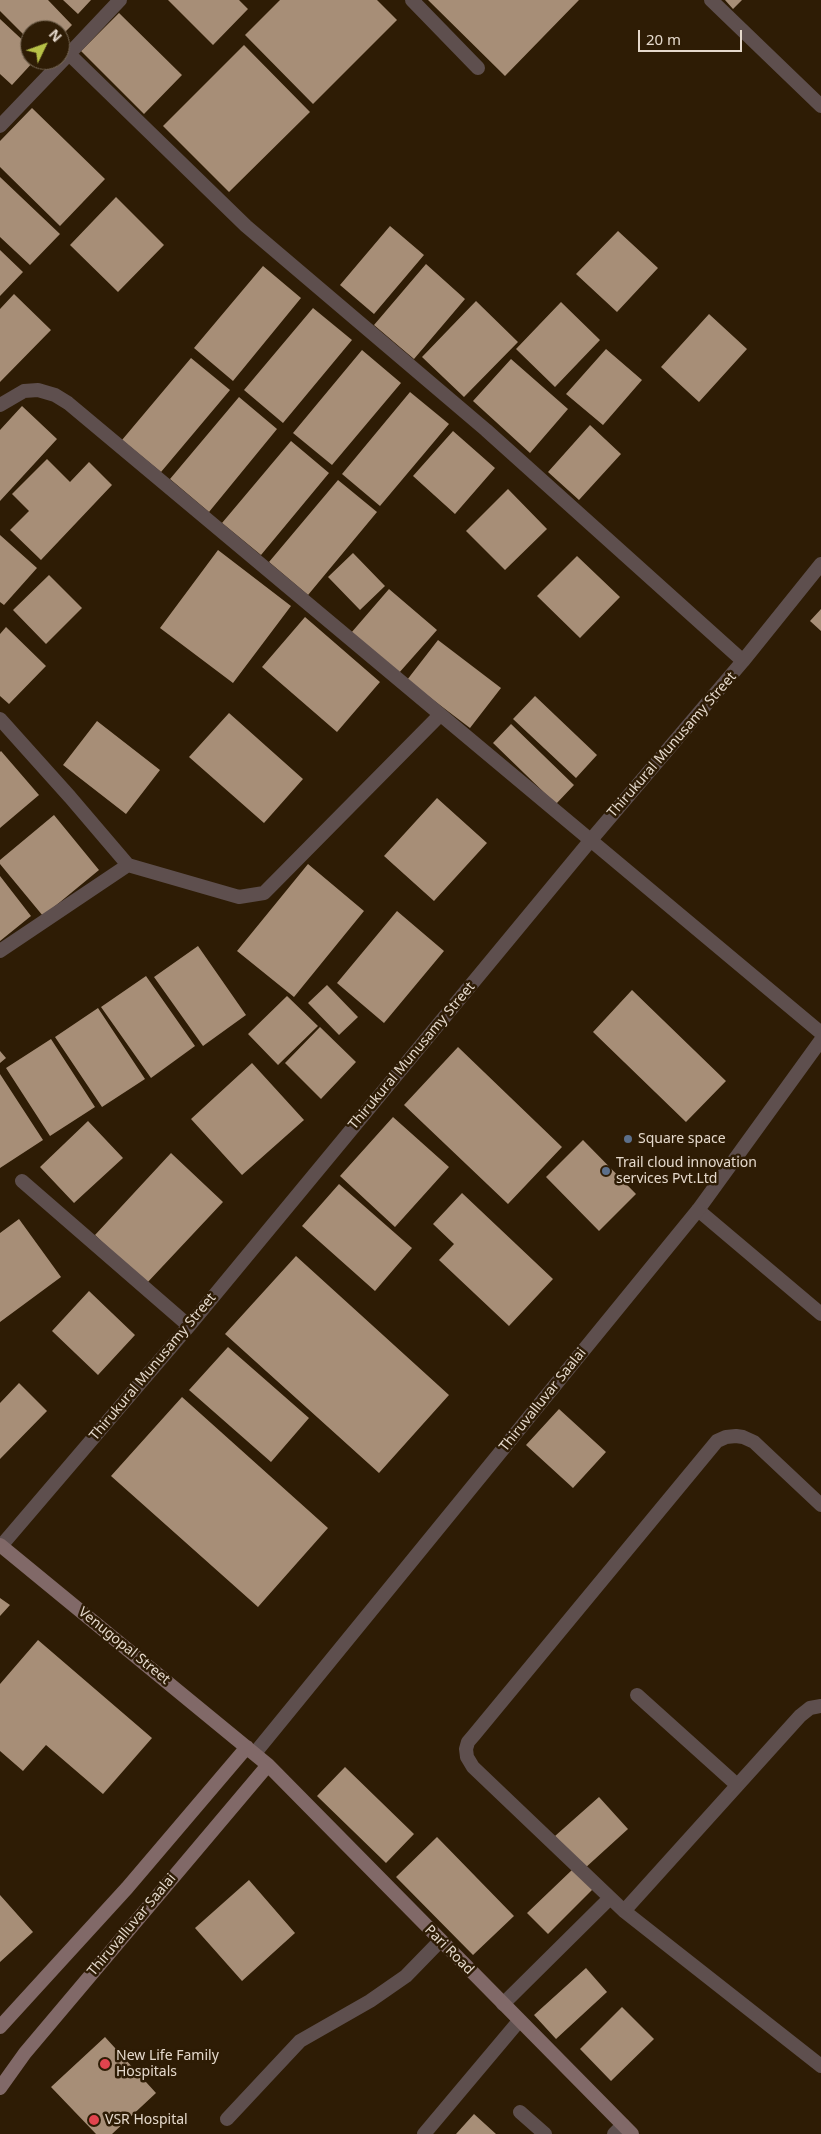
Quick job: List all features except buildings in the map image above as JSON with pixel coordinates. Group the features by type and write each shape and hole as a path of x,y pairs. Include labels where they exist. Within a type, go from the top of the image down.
{"main road":[{"name":"Venugopal Street","path":"0,1546 268,1765"},
{"name":"Thiruvalluvar Saalai","path":"0,2025 251,1750"},
{"name":"Thiruvalluvar Saalai","path":"0,2088 25,2053 268,1765"},
{"name":"Pari Road","path":"268,1765 503,2004 623,2131"}],"street":[{"path":"70,53 120,0"},
{"path":"412,0 478,68"},
{"path":"711,0 821,106"},
{"path":"70,55 246,226 486,430 743,661"},
{"path":"0,126 54,70"},
{"path":"0,405 24,391 38,390 55,395 68,403 821,1033"},
{"name":"Thirukural Munusamy Street","path":"0,1546 189,1326 590,841 743,661 821,564"},
{"path":"0,719 70,797 128,866 239,897 264,893 440,715"},
{"path":"0,950 128,866"},
{"name":"Thiruvalluvar Saalai","path":"251,1750 698,1210 821,1040"},
{"path":"22,1181 189,1326"},
{"path":"698,1210 821,1314"},
{"path":"821,1505 754,1442 736,1436 726,1437 717,1442 468,1742 467,1756 473,1767 624,1911 821,2066"},
{"path":"637,1695 737,1785"},
{"path":"624,1911 800,1716 810,1708 821,1706"},
{"path":"503,2004 610,1898"},
{"path":"227,2119 300,2042 370,2002 398,1981 440,1941"},
{"path":"424,2134 519,2021"},
{"path":"520,2112 545,2134"}],"place":[{"name":"Square space","path":"628,1139"},
{"name":"Trail cloud innovation services Pvt.Ltd","path":"606,1171"},
{"name":"New Life Family Hospitals","path":"105,2064"},
{"name":"VSR Hospital","path":"94,2120"}]}
